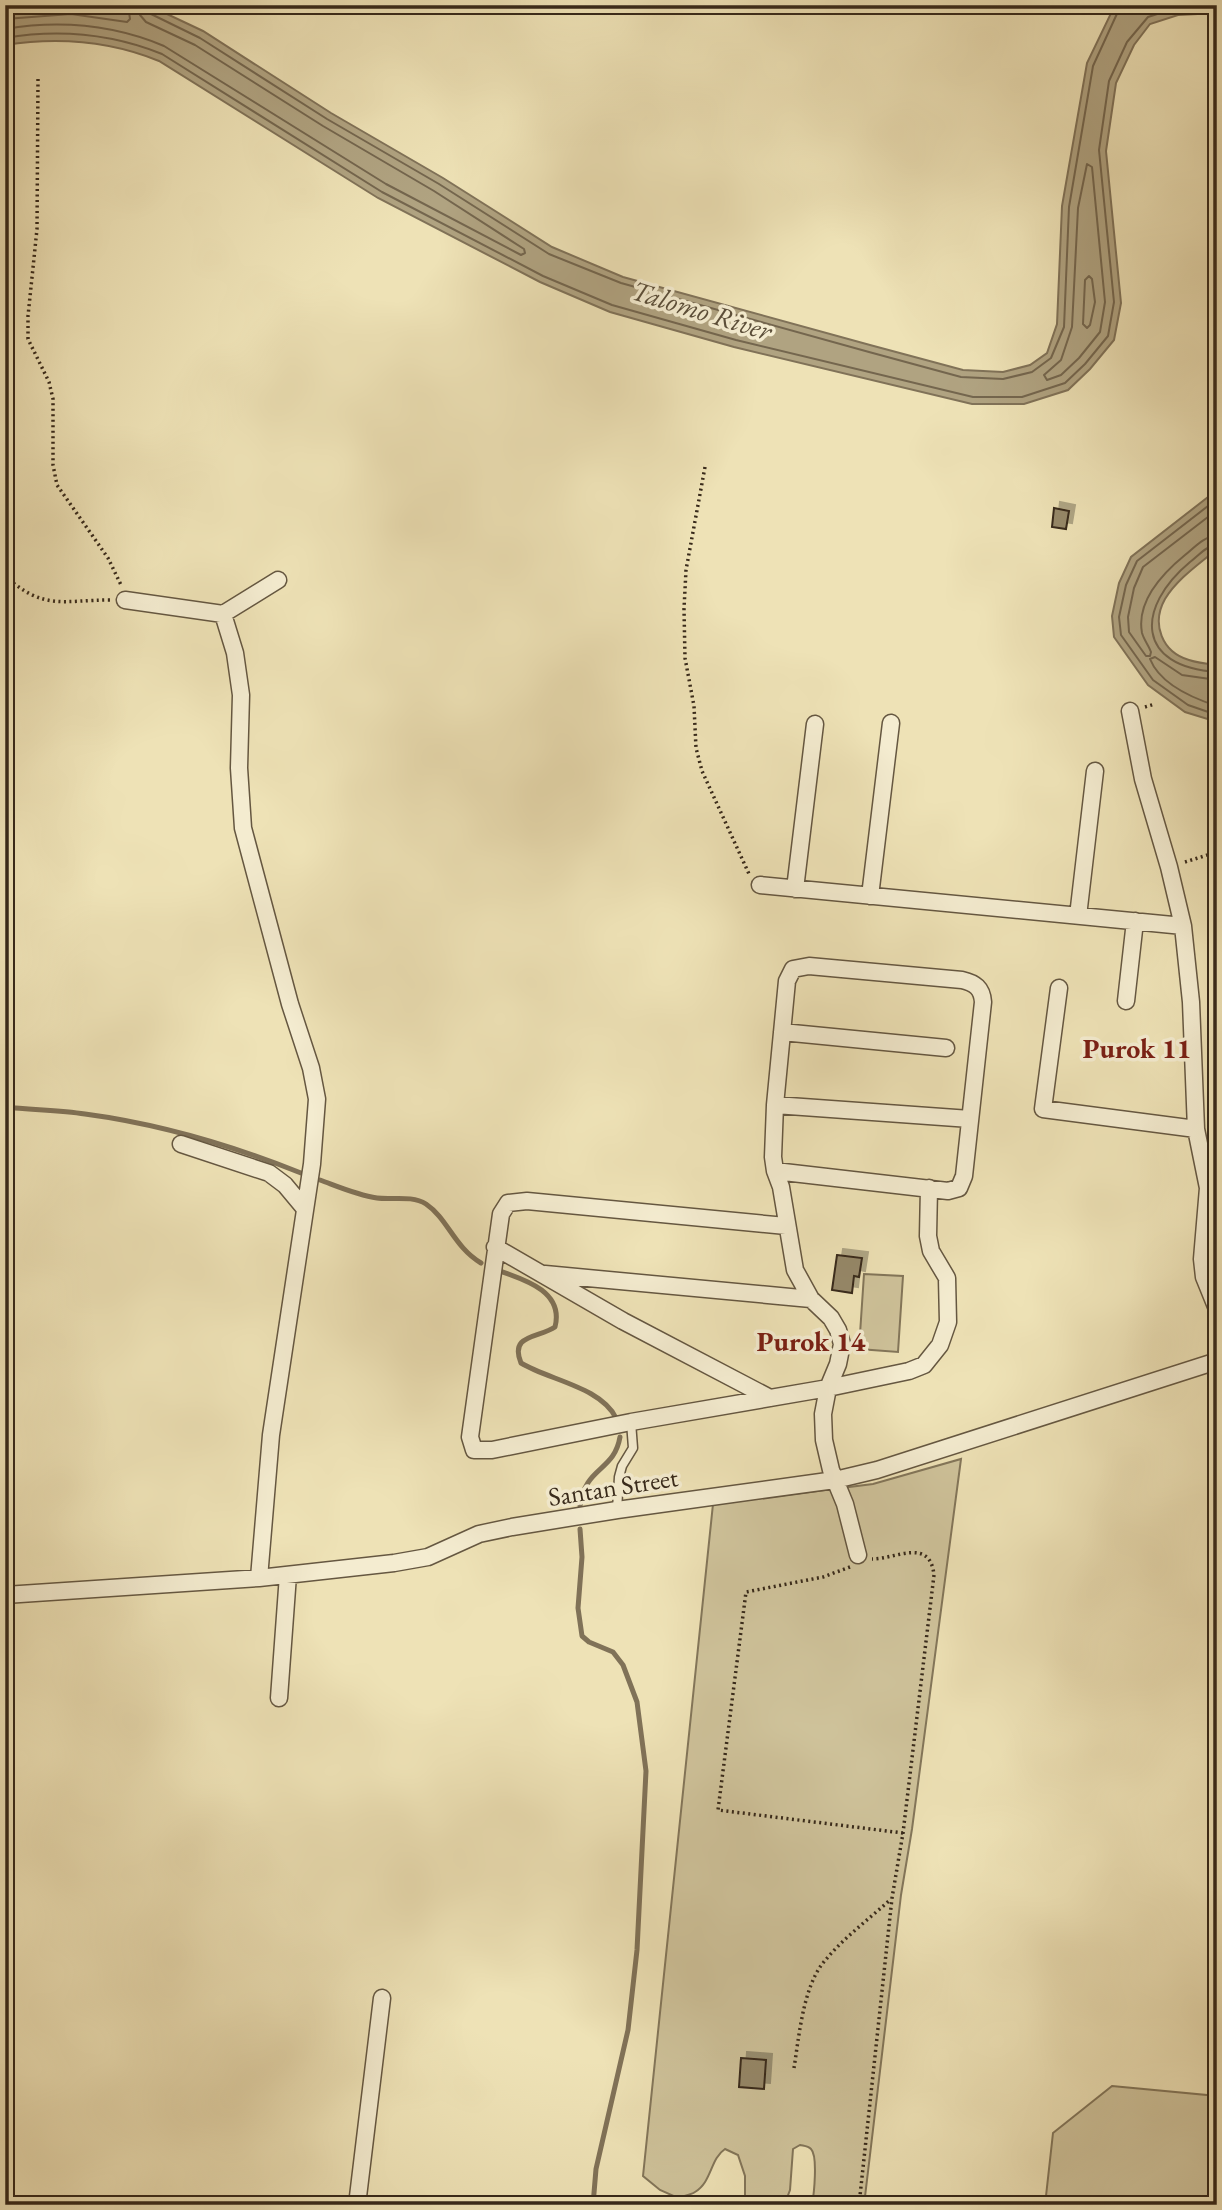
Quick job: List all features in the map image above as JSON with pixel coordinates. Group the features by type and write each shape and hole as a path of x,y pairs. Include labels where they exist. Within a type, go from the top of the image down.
{"street":[{"path":"125,600 223,614 278,580"},
{"path":"223,614 235,653 241,695 239,768 243,828 290,1004 311,1068 317,1099 316,1131 271,1435 259,1578"},
{"path":"1130,712 1143,779 1183,926 1191,1002 1196,1129 1208,1188 1202,1259 1204,1277 1217,1309"},
{"path":"870,896 891,723"},
{"path":"795,889 815,724"},
{"path":"1078,916 1095,771"},
{"path":"760,885 1183,926"},
{"path":"1126,1001 1135,921"},
{"path":"775,1171 954,1190 962,1184 983,1002 979,987 972,982 800,967 793,969 787,981 772,1140 775,1171 781,1188 795,1270 811,1298 831,1318 842,1343 823,1414 824,1440 858,1555"},
{"path":"1059,988 1044,1109 1196,1129"},
{"path":"782,1032 946,1048"},
{"path":"775,1105 970,1119"},
{"path":"181,1143 269,1173 285,1185 305,1209"},
{"path":"786,1226 513,1201 504,1206 495,1247 470,1437 474,1450 492,1450 631,1422 828,1388 909,1371 924,1365 940,1345 948,1322 947,1278 931,1251 928,1236 929,1188"},
{"path":"495,1247 669,1346 769,1398"},
{"path":"538,1273 811,1298"},
{"name":"Santan Street","path":"5,1595 259,1578 394,1563 428,1557 479,1534 617,1510 835,1480 877,1470 1217,1361"},
{"path":"279,1698 288,1575"},
{"path":"358,2205 382,1998"}],"lane":[{"path":"617,1510 619,1477 633,1448 631,1422"}],"path":[{"path":"5,576 33,598 58,603 125,600 122,585 108,558 57,485 52,465 53,399 49,382 28,340 37,229 38,79"},
{"path":"705,467 686,570 684,609 685,658 694,706 696,748 702,771 737,849 750,876 760,885"},
{"path":"1169,867 1217,852"},
{"path":"859,2205 892,1898 904,1832 934,1575 933,1563 918,1553 875,1560 858,1555 856,1561 845,1570 747,1592 718,1810 904,1832"},
{"path":"794,2068 804,2008 821,1964 892,1898"}],"shaded area":[{"path":"864,1274 903,1276 898,1352 859,1349"},
{"path":"961,1459 901,1895 864,2205 812,2205 815,2176 813,2153 811,2149 800,2145 793,2149 790,2190 785,2203 749,2205 745,2196 745,2176 738,2155 725,2149 716,2159 701,2188 678,2198 660,2190 643,2176 713,1504 873,1484"},
{"path":"1112,2086 1217,2096 1217,2205 1045,2205 1053,2133"}],"water":[{"name":"Talomo River","path":"5,5 148,5 203,31 331,113 443,178 552,247 623,277 963,370 1003,372 1030,365 1047,353 1057,324 1062,206 1087,63 1114,7 1217,5 1217,13 1178,15 1150,24 1134,45 1116,83 1106,151 1121,303 1114,340 1068,390 1024,404 972,404 734,347 610,312 540,282 378,198 159,61 122,49 83,42 44,41 5,45"},
{"path":"1217,490 1217,549 1189,572 1165,599 1159,627 1172,651 1189,660 1217,665 1217,722 1185,712 1148,685 1114,637 1112,616 1119,583 1131,557"}],"building":[{"path":"1054,508 1069,511 1066,529 1052,527"},
{"path":"837,1255 862,1258 859,1277 854,1276 852,1293 832,1290"},
{"path":"741,2058 766,2060 764,2089 739,2087"}],"waterway":[{"path":"5,1107 113,1118 168,1130 248,1153 301,1173"},
{"path":"320,1180 370,1197 408,1199 426,1204 440,1217 464,1249 481,1263"},
{"path":"500,1271 541,1289 554,1305 555,1327 522,1342 518,1354 521,1363 587,1391 609,1407 616,1418"},
{"path":"580,1506 588,1483 612,1457 620,1437"},
{"path":"580,1529 582,1557 578,1608 582,1636 589,1642 613,1652 623,1665 637,1702 646,1771 637,1950 628,2030 596,2169 593,2205"}],"district":[{"name":"Purok 11","path":"1137,1048"},
{"name":"Purok 14","path":"811,1341"}]}
